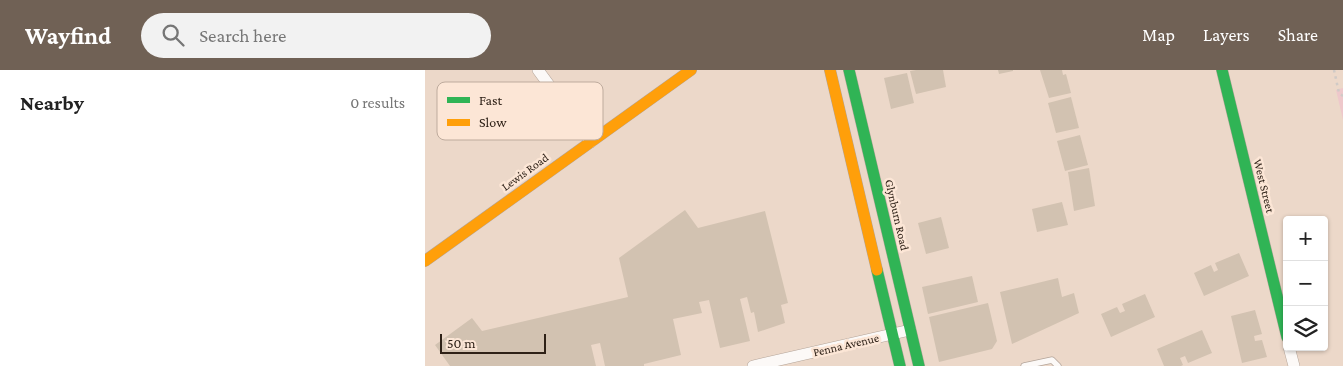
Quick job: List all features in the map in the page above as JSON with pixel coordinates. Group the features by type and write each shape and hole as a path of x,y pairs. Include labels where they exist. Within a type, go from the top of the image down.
{"main road":[{"name":"Lewis Road","path":"603,133 691,70"},
{"path":"830,70 899,366"},
{"name":"Glynburn Road","path":"849,70 919,366"},
{"name":"West Street","path":"1222,70 1283,322"},
{"name":"Lewis Road","path":"425,261 594,140"}],"street":[{"path":"538,70 547,82"},
{"name":"Penna Avenue","path":"753,366 911,330"},
{"path":"1290,351 1294,366"}],"lane":[{"path":"1025,366 1052,360 1058,366"}],"path":[{"path":"1334,70 1339,92 1343,96"}],"shaded area":[{"path":"1343,88 1343,120 1336,90"}],"building":[{"path":"943,70 946,87 916,94 910,71"},
{"path":"998,70 1013,70 1013,71 999,74"},
{"path":"1040,70 1062,70 1063,75 1066,74 1071,93 1049,98"},
{"path":"907,73 914,103 891,109 884,78"},
{"path":"1071,97 1079,128 1056,133 1048,103"},
{"path":"1080,135 1088,165 1065,171 1057,141"},
{"path":"1089,168 1095,206 1074,211 1068,172"},
{"path":"1062,202 1068,225 1037,232 1032,209"},
{"path":"685,210 698,228 765,211 788,303 781,305 785,323 758,332 754,312 751,313 747,297 740,299 750,341 720,348 709,300 699,302 702,313 673,319 681,355 644,364 644,366 605,366 600,343 591,345 596,366 450,366 435,345 472,318 482,331 628,297 619,258"},
{"path":"941,217 949,248 926,254 918,223"},
{"path":"1239,253 1249,276 1204,296 1194,273 1211,265 1214,272 1218,270 1215,263"},
{"path":"972,276 978,302 928,314 922,287"},
{"path":"1058,278 1062,297 1074,293 1079,313 1012,344 1000,292"},
{"path":"1145,294 1155,317 1111,337 1101,314 1117,307 1120,313 1125,311 1122,304"},
{"path":"988,303 997,341 992,349 939,362 929,317"},
{"path":"1255,310 1262,334 1254,336 1255,341 1262,340 1267,357 1242,363 1231,316"},
{"path":"1202,330 1212,353 1188,363 1185,356 1180,358 1183,365 1181,366 1164,366 1157,349"}],"traffic: fast":[{"path":"849,70 919,366"},
{"path":"1222,70 1283,321"},
{"path":"877,270 900,366"}],"traffic: slow":[{"path":"603,133 691,70"},
{"path":"830,70 877,270"},
{"path":"425,261 594,140"}]}
